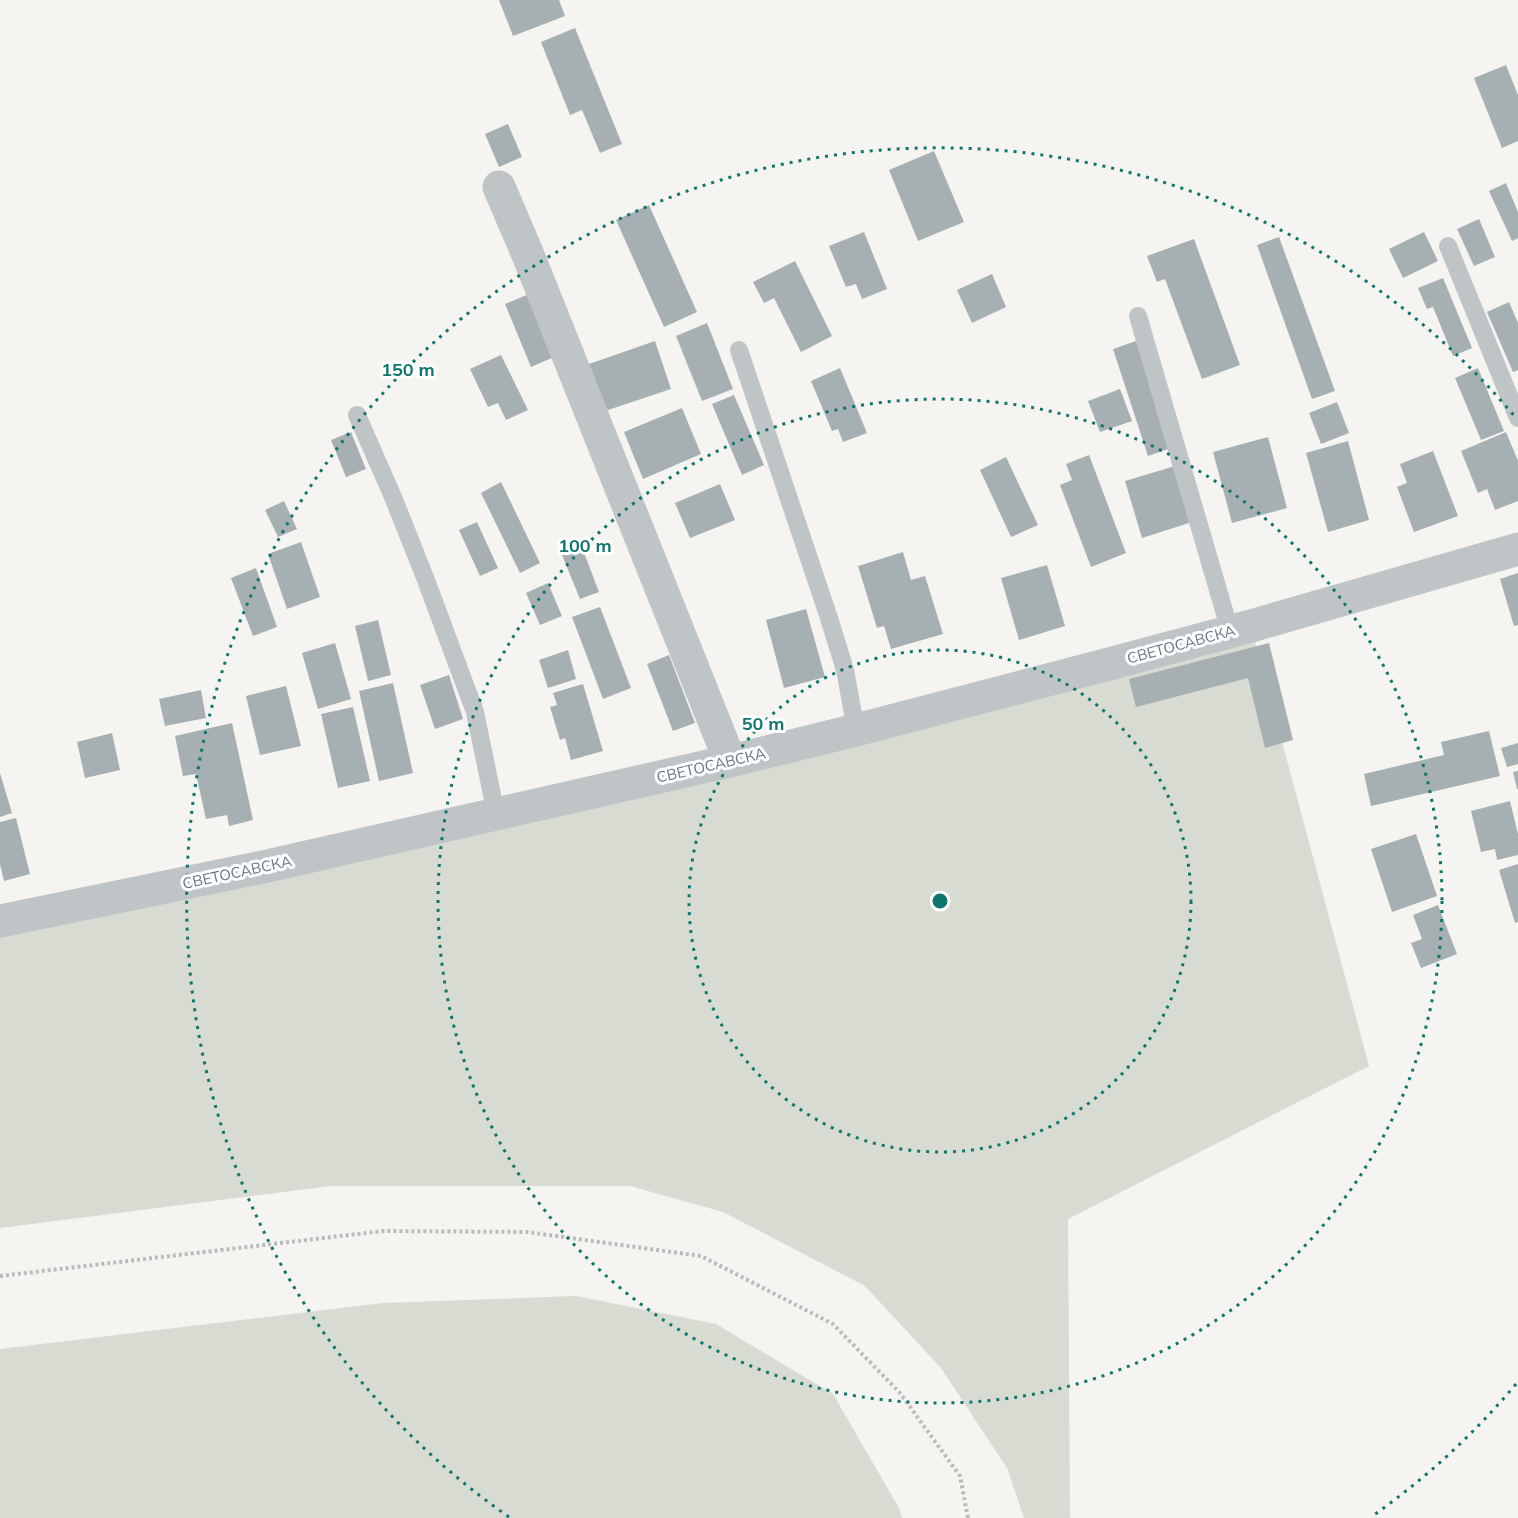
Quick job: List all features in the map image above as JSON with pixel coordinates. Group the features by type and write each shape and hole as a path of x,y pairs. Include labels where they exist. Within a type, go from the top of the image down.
{"street":[{"path":"499,187 730,761"},
{"name":"СВЕТОСАВСКА","path":"0,921 263,867 730,761 1230,631 1518,549"}],"lane":[{"path":"1448,246 1518,418"},
{"path":"1138,316 1230,631"},
{"path":"739,350 845,670 856,730"},
{"path":"357,415 393,497 476,712 496,814"}],"path":[{"path":"0,1276 383,1231 527,1232 702,1256 833,1324 900,1393 960,1476 968,1518"}],"shaded area":[{"path":"1251,626 1369,1066 1068,1219 1070,1518 1024,1518 1007,1468 941,1368 865,1286 723,1212 630,1186 331,1186 0,1228 0,921"},
{"path":"576,1296 716,1324 833,1394 899,1508 902,1518 0,1518 0,1349 383,1303"}],"building":[{"path":"499,0 559,0 565,16 513,36"},
{"path":"575,28 622,144 600,153 582,110 570,115 541,42"},
{"path":"1506,65 1518,95 1518,141 1502,148 1474,78"},
{"path":"508,124 522,157 499,167 485,134"},
{"path":"934,151 964,222 918,241 889,170"},
{"path":"1506,183 1518,212 1518,238 1512,241 1489,191"},
{"path":"649,205 697,312 664,327 616,220"},
{"path":"1479,219 1495,257 1474,266 1457,229"},
{"path":"864,232 887,289 862,299 856,284 846,287 829,246"},
{"path":"1424,232 1438,261 1403,278 1389,249"},
{"path":"1279,237 1335,391 1312,399 1257,245"},
{"path":"1194,239 1240,365 1202,379 1165,279 1157,282 1147,256"},
{"path":"795,261 832,336 801,352 774,298 764,303 753,282"},
{"path":"992,274 1006,307 972,323 957,290"},
{"path":"1443,278 1472,348 1453,356 1433,307 1427,309 1418,288"},
{"path":"529,294 554,357 531,367 505,304"},
{"path":"1509,302 1518,323 1518,370 1513,372 1487,312"},
{"path":"707,323 733,389 702,401 676,336"},
{"path":"655,341 671,389 605,411 589,364"},
{"path":"1136,341 1171,448 1148,456 1113,349"},
{"path":"501,355 528,410 506,420 498,403 488,407 470,369"},
{"path":"840,368 867,433 843,442 838,429 832,431 811,381"},
{"path":"1478,368 1504,431 1481,440 1455,378"},
{"path":"1120,389 1132,421 1100,432 1088,401"},
{"path":"734,395 764,465 742,475 712,404"},
{"path":"1337,402 1349,433 1321,444 1309,413"},
{"path":"682,408 701,454 643,479 624,432"},
{"path":"351,432 366,469 346,477 331,440"},
{"path":"1506,432 1518,461 1518,501 1495,510 1487,489 1478,493 1461,451"},
{"path":"1268,437 1287,508 1232,523 1213,452"},
{"path":"1348,441 1369,520 1328,532 1306,453"},
{"path":"1433,451 1458,516 1414,532 1397,487 1407,483 1400,464"},
{"path":"1089,455 1126,553 1091,567 1060,485 1072,480 1066,464"},
{"path":"1006,457 1038,525 1011,537 980,470"},
{"path":"1175,466 1192,522 1142,538 1125,481"},
{"path":"501,482 540,563 520,573 481,493"},
{"path":"720,484 735,520 690,538 675,503"},
{"path":"284,501 297,529 278,537 265,510"},
{"path":"477,522 498,568 480,576 459,530"},
{"path":"301,542 320,597 287,609 268,554"},
{"path":"580,542 599,592 580,599 560,550"},
{"path":"903,552 911,580 925,576 943,634 891,649 884,626 877,628 858,566"},
{"path":"1047,565 1065,626 1019,640 1001,578"},
{"path":"256,568 277,627 253,636 231,578"},
{"path":"1518,573 1518,625 1514,626 1500,579"},
{"path":"548,583 562,616 540,625 526,593"},
{"path":"600,607 631,688 603,699 572,617"},
{"path":"806,609 825,677 784,688 766,620"},
{"path":"378,620 391,675 368,681 355,626"},
{"path":"335,643 351,699 318,709 302,653"},
{"path":"1269,643 1293,740 1265,748 1248,678 1136,707 1129,679"},
{"path":"568,650 576,679 548,688 539,660"},
{"path":"669,655 695,723 673,731 647,664"},
{"path":"449,675 463,719 435,729 420,685"},
{"path":"393,683 413,773 379,781 359,691"},
{"path":"583,684 603,751 571,760 565,738 560,740 550,707 557,705 553,693"},
{"path":"286,686 301,746 260,755 246,696"},
{"path":"201,690 206,718 165,726 159,699"},
{"path":"353,707 370,781 338,788 321,714"},
{"path":"232,723 253,820 229,826 227,815 206,819 196,774 183,776 175,736"},
{"path":"1489,731 1500,776 1371,806 1364,774 1444,755 1441,742"},
{"path":"112,733 120,770 85,778 77,742"},
{"path":"1518,743 1518,764 1507,767 1501,748"},
{"path":"1518,771 1518,789 1517,789 1513,772"},
{"path":"0,773 12,813 0,817"},
{"path":"1510,801 1518,834 1518,855 1497,860 1495,849 1481,852 1471,811"},
{"path":"16,818 30,874 4,881 0,864 0,822"},
{"path":"1416,834 1437,896 1392,912 1371,849"},
{"path":"1518,864 1518,922 1515,923 1499,870"},
{"path":"1438,905 1457,954 1421,968 1411,943 1422,939 1413,915"}]}
